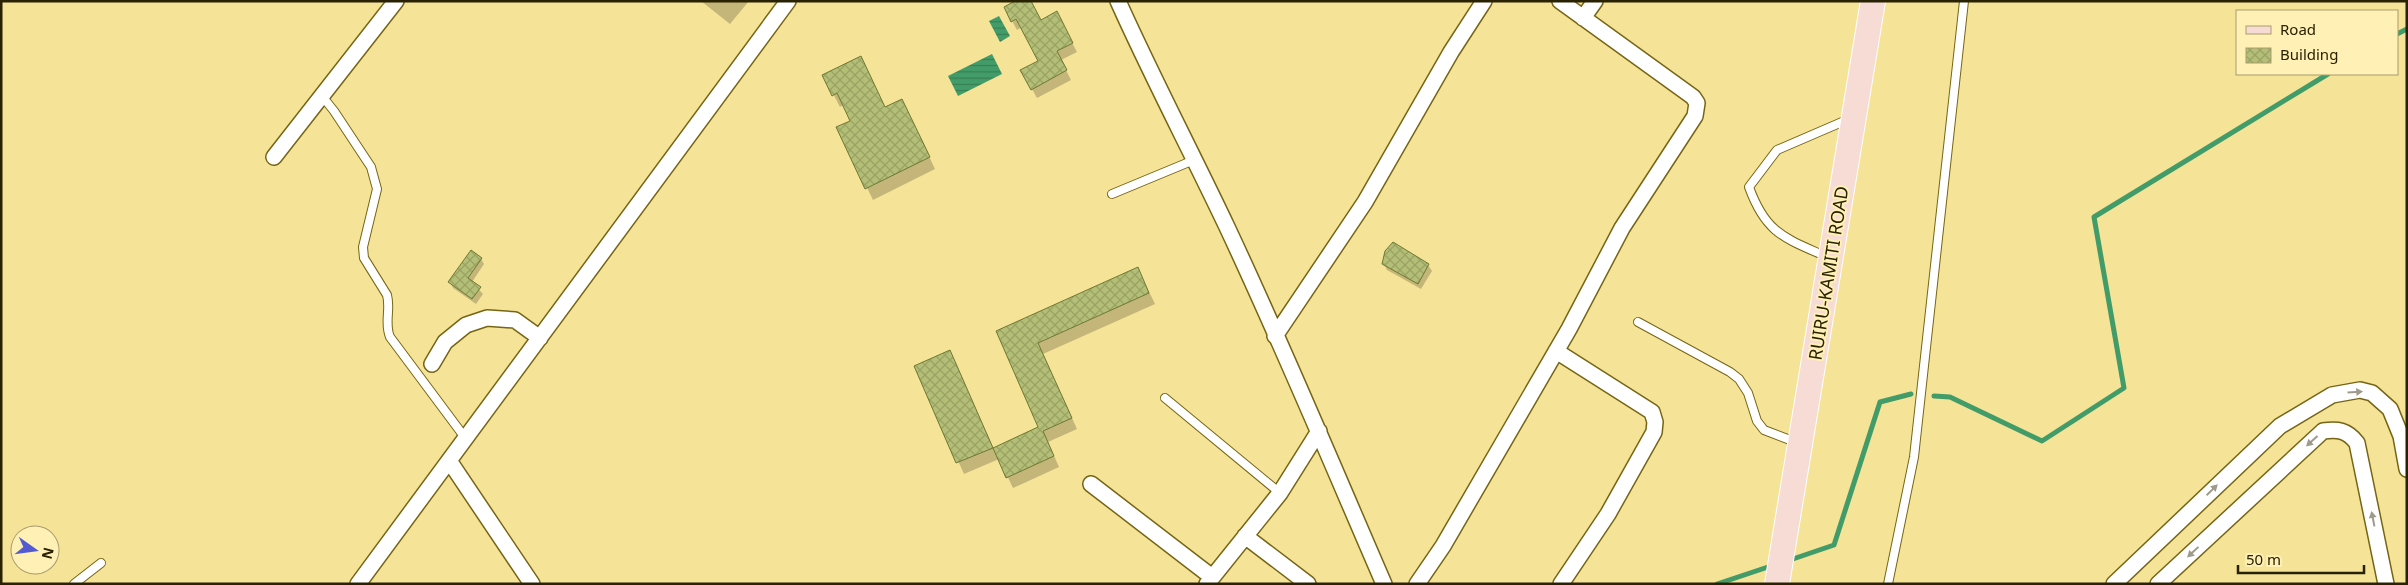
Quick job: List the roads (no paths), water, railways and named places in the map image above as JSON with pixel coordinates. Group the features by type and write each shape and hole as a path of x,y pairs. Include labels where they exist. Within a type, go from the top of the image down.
{"main road":[{"name":"RUIRU-KAMITI ROAD","path":"1777,584 1873,1"}],"street":[{"path":"274,157 396,1"},
{"path":"358,584 450,462 788,1"},
{"path":"1118,1 1227,227 1319,431 1384,584"},
{"path":"1275,336 1365,202 1451,52 1484,1"},
{"path":"1417,584 1443,546 1556,351 1622,228 1695,116 1697,103 1693,97 1560,1"},
{"path":"1583,18 1595,1"},
{"path":"432,364 445,342 466,326 487,318 515,320 540,338"},
{"path":"1556,351 1652,412 1655,422 1654,432 1608,514 1561,584"},
{"path":"2114,584 2280,426 2332,395 2360,390 2372,393 2390,408 2401,436 2407,469"},
{"path":"2158,584 2323,431 2337,430 2349,434 2357,442 2386,584"},
{"path":"1091,484 1209,580 1280,493 1319,431"},
{"path":"450,462 532,584"},
{"path":"1246,536 1308,584"}],"lane":[{"path":"1888,584 1914,457 1964,1"},
{"path":"322,96 371,167 375,177 377,189 363,247 364,258 387,295 389,302 386,329 466,439"},
{"path":"1831,259 1782,237 1757,211 1749,187 1777,150 1853,117"},
{"path":"1112,194 1194,160"},
{"path":"1638,322 1730,372 1739,379 1748,393 1757,421 1764,430 1800,444"},
{"path":"1165,398 1280,493"},
{"path":"74,584 102,563"}],"waterway":[{"path":"2398,34 2407,29"},
{"path":"1934,396 1950,397 2042,441 2124,388 2094,217 2326,75"},
{"path":"1787,561 1834,545 1880,402 1911,394"},
{"path":"1717,584 1774,565"}]}
